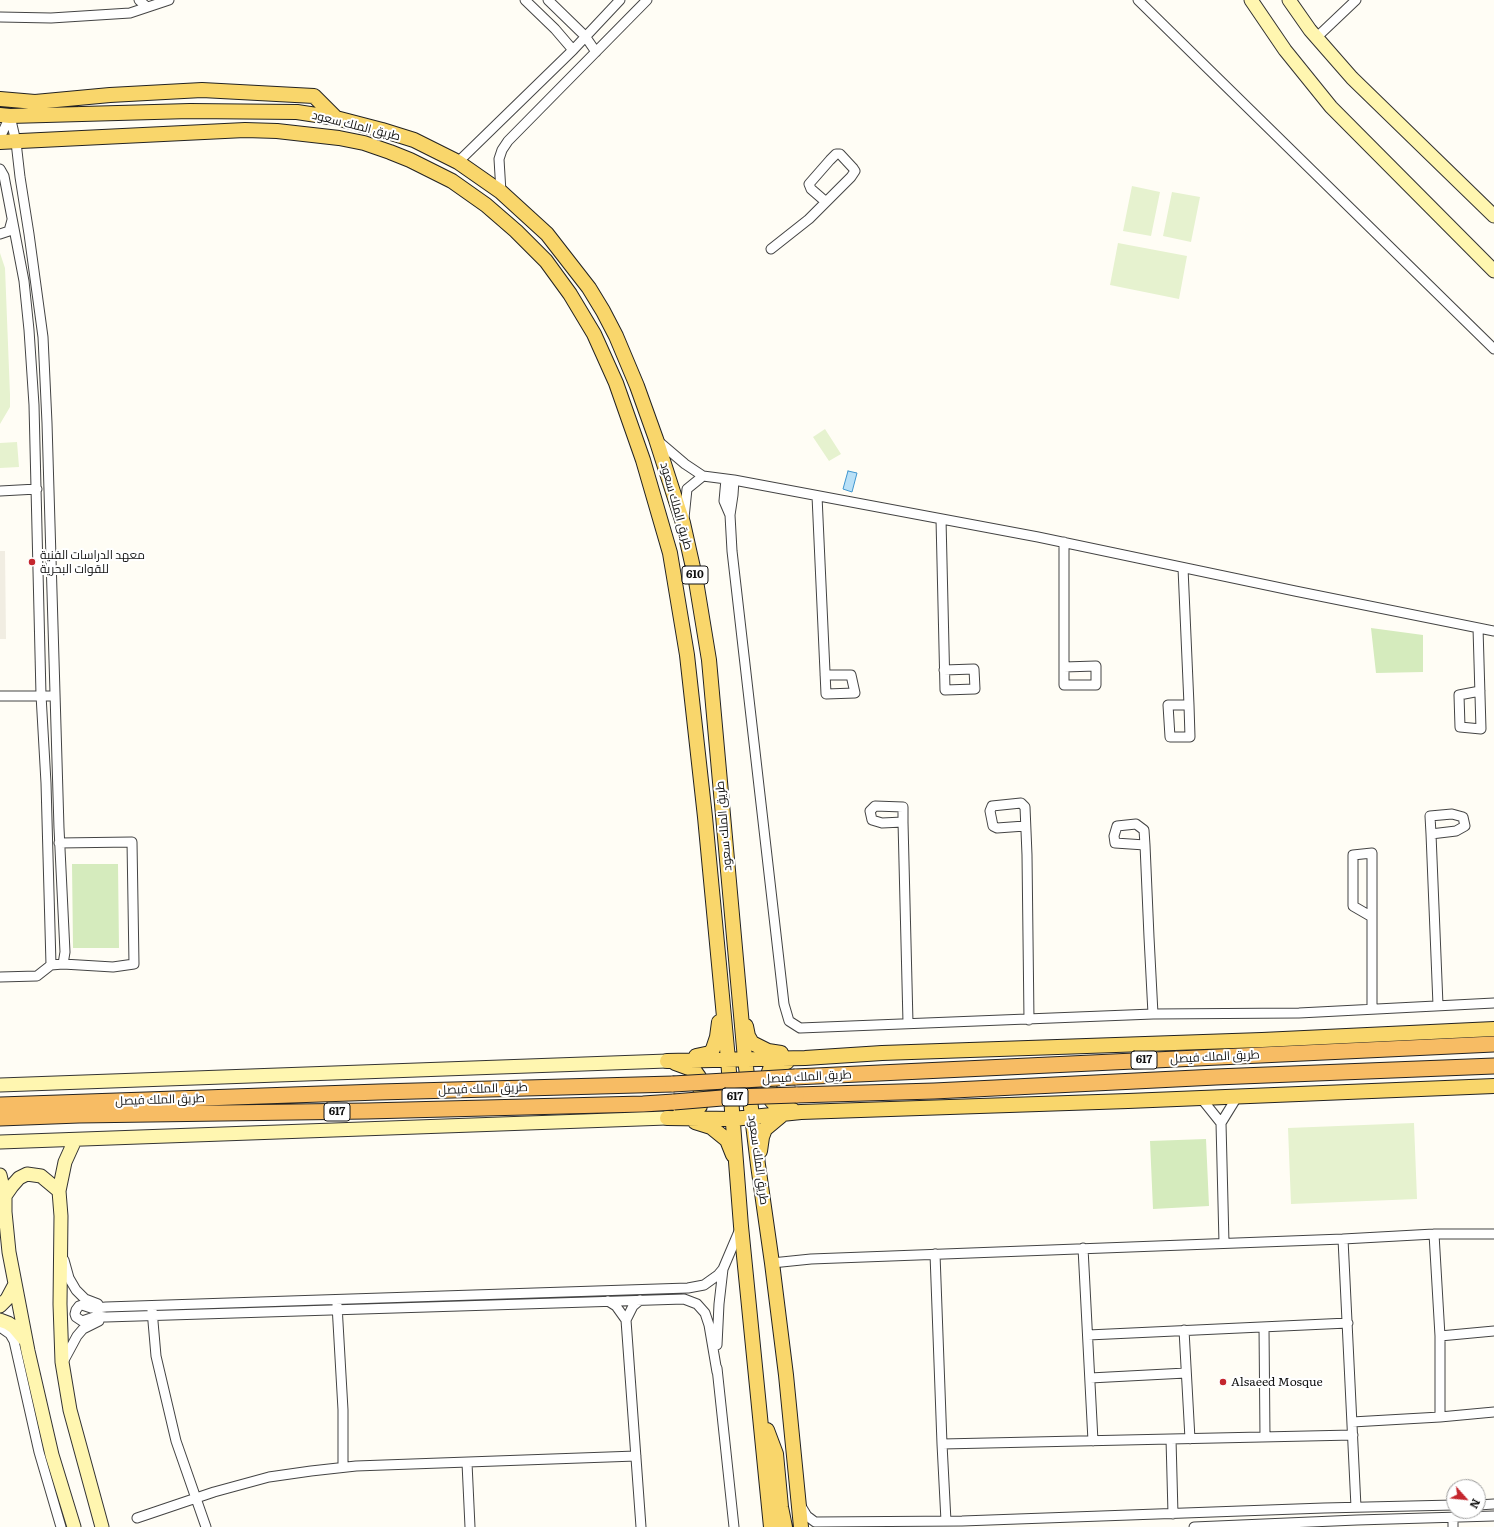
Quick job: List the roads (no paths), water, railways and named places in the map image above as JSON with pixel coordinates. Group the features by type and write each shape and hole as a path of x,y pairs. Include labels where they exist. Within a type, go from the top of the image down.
{"highway":[{"name":"طريق الملك فيصل","path":"0,1105 371,1092 673,1084 1494,1043"},
{"name":"طريق الملك فيصل","path":"0,1118 635,1104 734,1097 934,1091 1216,1077 1494,1066"}],"main road":[{"path":"1251,0 1285,50 1331,107 1494,270"},
{"path":"1289,0 1316,37 1352,78 1494,216"},
{"path":"0,99 35,102 110,95 202,90 314,96 336,118"},
{"name":"طريق الملك سعود","path":"5,116 190,110 297,112 336,118 382,130 414,140 458,162 501,192 547,234 590,288 616,336 637,386 683,523 696,581 709,660 745,1059 786,1375 800,1527"},
{"name":"طريق الملك سعود","path":"0,142 246,130 316,134 364,144 410,160 452,181 486,205 516,231 546,261 570,294 594,334 616,383 643,460 670,553 687,655 705,817 728,1059 741,1226 758,1384 771,1527"},
{"path":"667,1061 710,1053 714,1048 717,1037 721,994"},
{"path":"739,995 748,1036 752,1043 768,1051 805,1058"},
{"path":"1368,1036 1494,1029"},
{"path":"0,1085 667,1061 805,1058 882,1053 1368,1036 1415,1035 1494,1043"},
{"path":"801,1112 779,1109 771,1100 768,1075 770,1068 776,1064 805,1058"},
{"path":"667,1061 694,1070 699,1077 701,1094 700,1106 694,1111 667,1118"},
{"path":"0,1142 667,1118 733,1119 801,1112 1494,1086"},
{"path":"758,1165 762,1137 765,1129 783,1114"},
{"path":"667,1118 711,1127 727,1140 737,1164"},
{"path":"75,1140 65,1162 59,1191 61,1216 60,1304 62,1365 70,1410 102,1527"},
{"path":"5,1196 19,1178 27,1174 41,1176 59,1191"},
{"path":"0,1175 5,1196 5,1212 15,1284 25,1340 52,1454 74,1527"},
{"path":"0,1306 7,1299 15,1284"},
{"path":"0,1320 8,1323 25,1340"},
{"path":"758,1384 768,1436 776,1454 785,1527"}],"street":[{"path":"139,0 147,7"},
{"path":"0,17 51,18 130,13 169,0"},
{"path":"525,0 555,29 573,50"},
{"path":"548,0 585,36 596,52"},
{"path":"458,162 573,50 620,0"},
{"path":"501,192 499,159 502,150 508,141 648,0"},
{"path":"1138,0 1494,350"},
{"path":"1316,37 1356,0"},
{"path":"0,138 5,116"},
{"path":"5,116 16,142 43,337 65,952 62,964"},
{"path":"771,249 809,219 826,202 851,177 854,171 850,163 840,154 836,154 809,184 811,189 826,202"},
{"path":"0,169 4,176 24,281 34,406 41,695 46,783 51,965"},
{"path":"0,234 9,231 12,219"},
{"path":"656,439 684,464 703,476 1064,542 1183,568 1494,631"},
{"path":"683,523 687,489 703,476"},
{"path":"730,480 733,501 730,515 732,551 784,1004 789,1021 800,1028 1153,1014 1299,1013 1494,1003"},
{"path":"0,491 37,489"},
{"path":"817,496 826,675"},
{"path":"941,519 944,670"},
{"path":"1064,542 1064,667"},
{"path":"1183,568 1189,705"},
{"path":"1478,628 1480,692"},
{"path":"0,696 55,696"},
{"path":"903,822 908,1024"},
{"path":"1025,826 1027,855 1029,1020"},
{"path":"1431,834 1438,1005"},
{"path":"0,977 37,976 51,965 62,964 113,967 134,964 132,842 60,843"},
{"path":"1145,845 1153,1014"},
{"path":"1372,917 1353,906 1353,855 1372,853 1372,917 1372,1009"},
{"path":"1224,1243 1222,1123 1237,1096"},
{"path":"1201,1098 1222,1123"},
{"path":"717,1372 719,1304 723,1269 741,1226"},
{"path":"772,1263 811,1259 1083,1248 1343,1239 1434,1234 1494,1234"},
{"path":"1434,1234 1440,1336 1440,1417"},
{"path":"1343,1239 1356,1507"},
{"path":"60,1248 69,1278 76,1290 90,1302 106,1307"},
{"path":"1083,1248 1093,1441"},
{"path":"934,1254 946,1521"},
{"path":"723,1269 718,1275 704,1285 688,1288 91,1308 82,1305 79,1306 75,1314 76,1317 82,1321 96,1316 152,1316 640,1300 684,1299 691,1301 702,1308 706,1313 709,1325 717,1372 734,1527"},
{"path":"336,1299 343,1410 343,1468"},
{"path":"640,1300 633,1306 626,1320 641,1527"},
{"path":"608,1301 616,1306 626,1320"},
{"path":"151,1305 156,1356 176,1441 206,1527"},
{"path":"106,1307 106,1317"},
{"path":"62,1365 77,1336 91,1324 106,1317"},
{"path":"1088,1335 1348,1323"},
{"path":"0,1327 10,1334 14,1341 39,1452 61,1527"},
{"path":"1264,1327 1265,1437"},
{"path":"1184,1330 1190,1439"},
{"path":"1440,1336 1494,1331"},
{"path":"1090,1378 1186,1373"},
{"path":"1352,1422 1494,1412"},
{"path":"942,1444 1353,1435"},
{"path":"1171,1439 1173,1514"},
{"path":"137,1518 214,1492 269,1477 311,1471 343,1468 636,1456"},
{"path":"468,1463 470,1527"},
{"path":"797,1500 807,1516 815,1522 903,1524 946,1521 1446,1505"},
{"path":"1194,1527 1446,1517"}],"water":[{"path":"848,471 857,473 852,492 843,489"}],"place":[{"name":"معهد الدراسات الفنية للقوات البحرية","path":"32,562"},
{"name":"Alsaeed Mosque","path":"1223,1382"}]}
